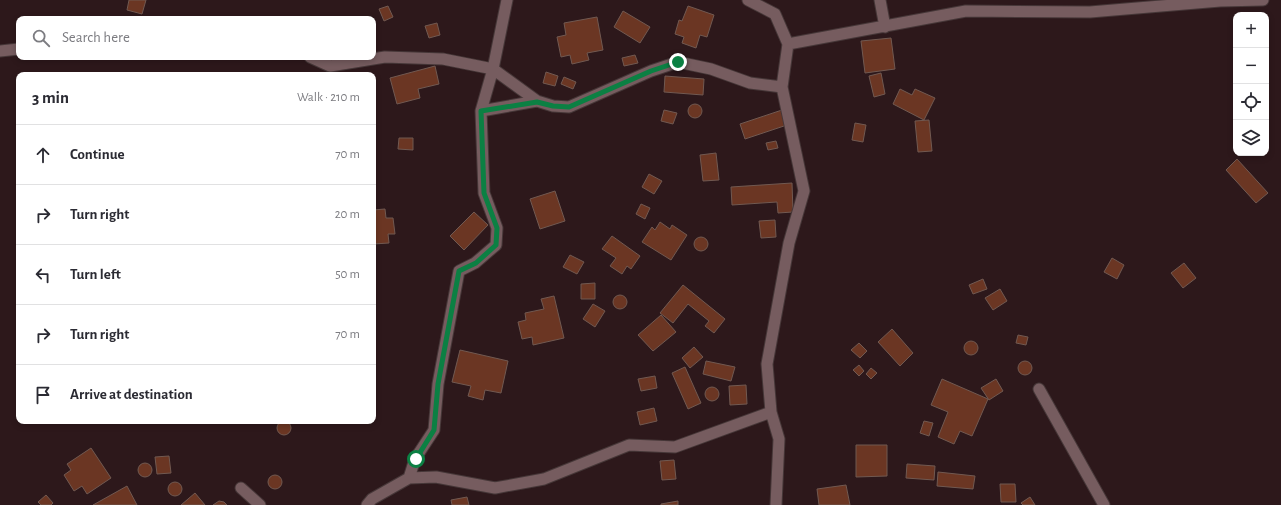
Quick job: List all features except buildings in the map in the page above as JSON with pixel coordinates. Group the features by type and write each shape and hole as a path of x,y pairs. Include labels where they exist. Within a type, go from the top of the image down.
{"street":[{"path":"409,478 416,459 434,430 438,384 459,271 476,263 496,245 497,228 484,193 481,111 493,69 507,0"},
{"path":"748,0 774,14 788,44 782,87 804,191 790,243 767,364 771,412 779,439 776,505"},
{"path":"880,0 885,27"},
{"path":"788,44 966,11 1090,12 1220,1 1263,0"},
{"path":"0,51 16,48"},
{"path":"376,58 385,56 443,59 493,69 537,102 553,106 569,107 651,71 678,62 711,68 750,83 782,87"},
{"path":"317,60 330,66 363,60"},
{"path":"481,111 537,102"},
{"path":"1038,389 1104,505"},
{"path":"367,505 372,499 409,478 436,477 495,488 544,479 629,446 675,447 771,412"},
{"path":"240,488 260,505"}],"route":[{"path":"416,459 434,430 438,384 459,271 476,263 496,245 497,228 484,193 481,111 537,102 553,106 569,107 651,71 678,62"}]}
